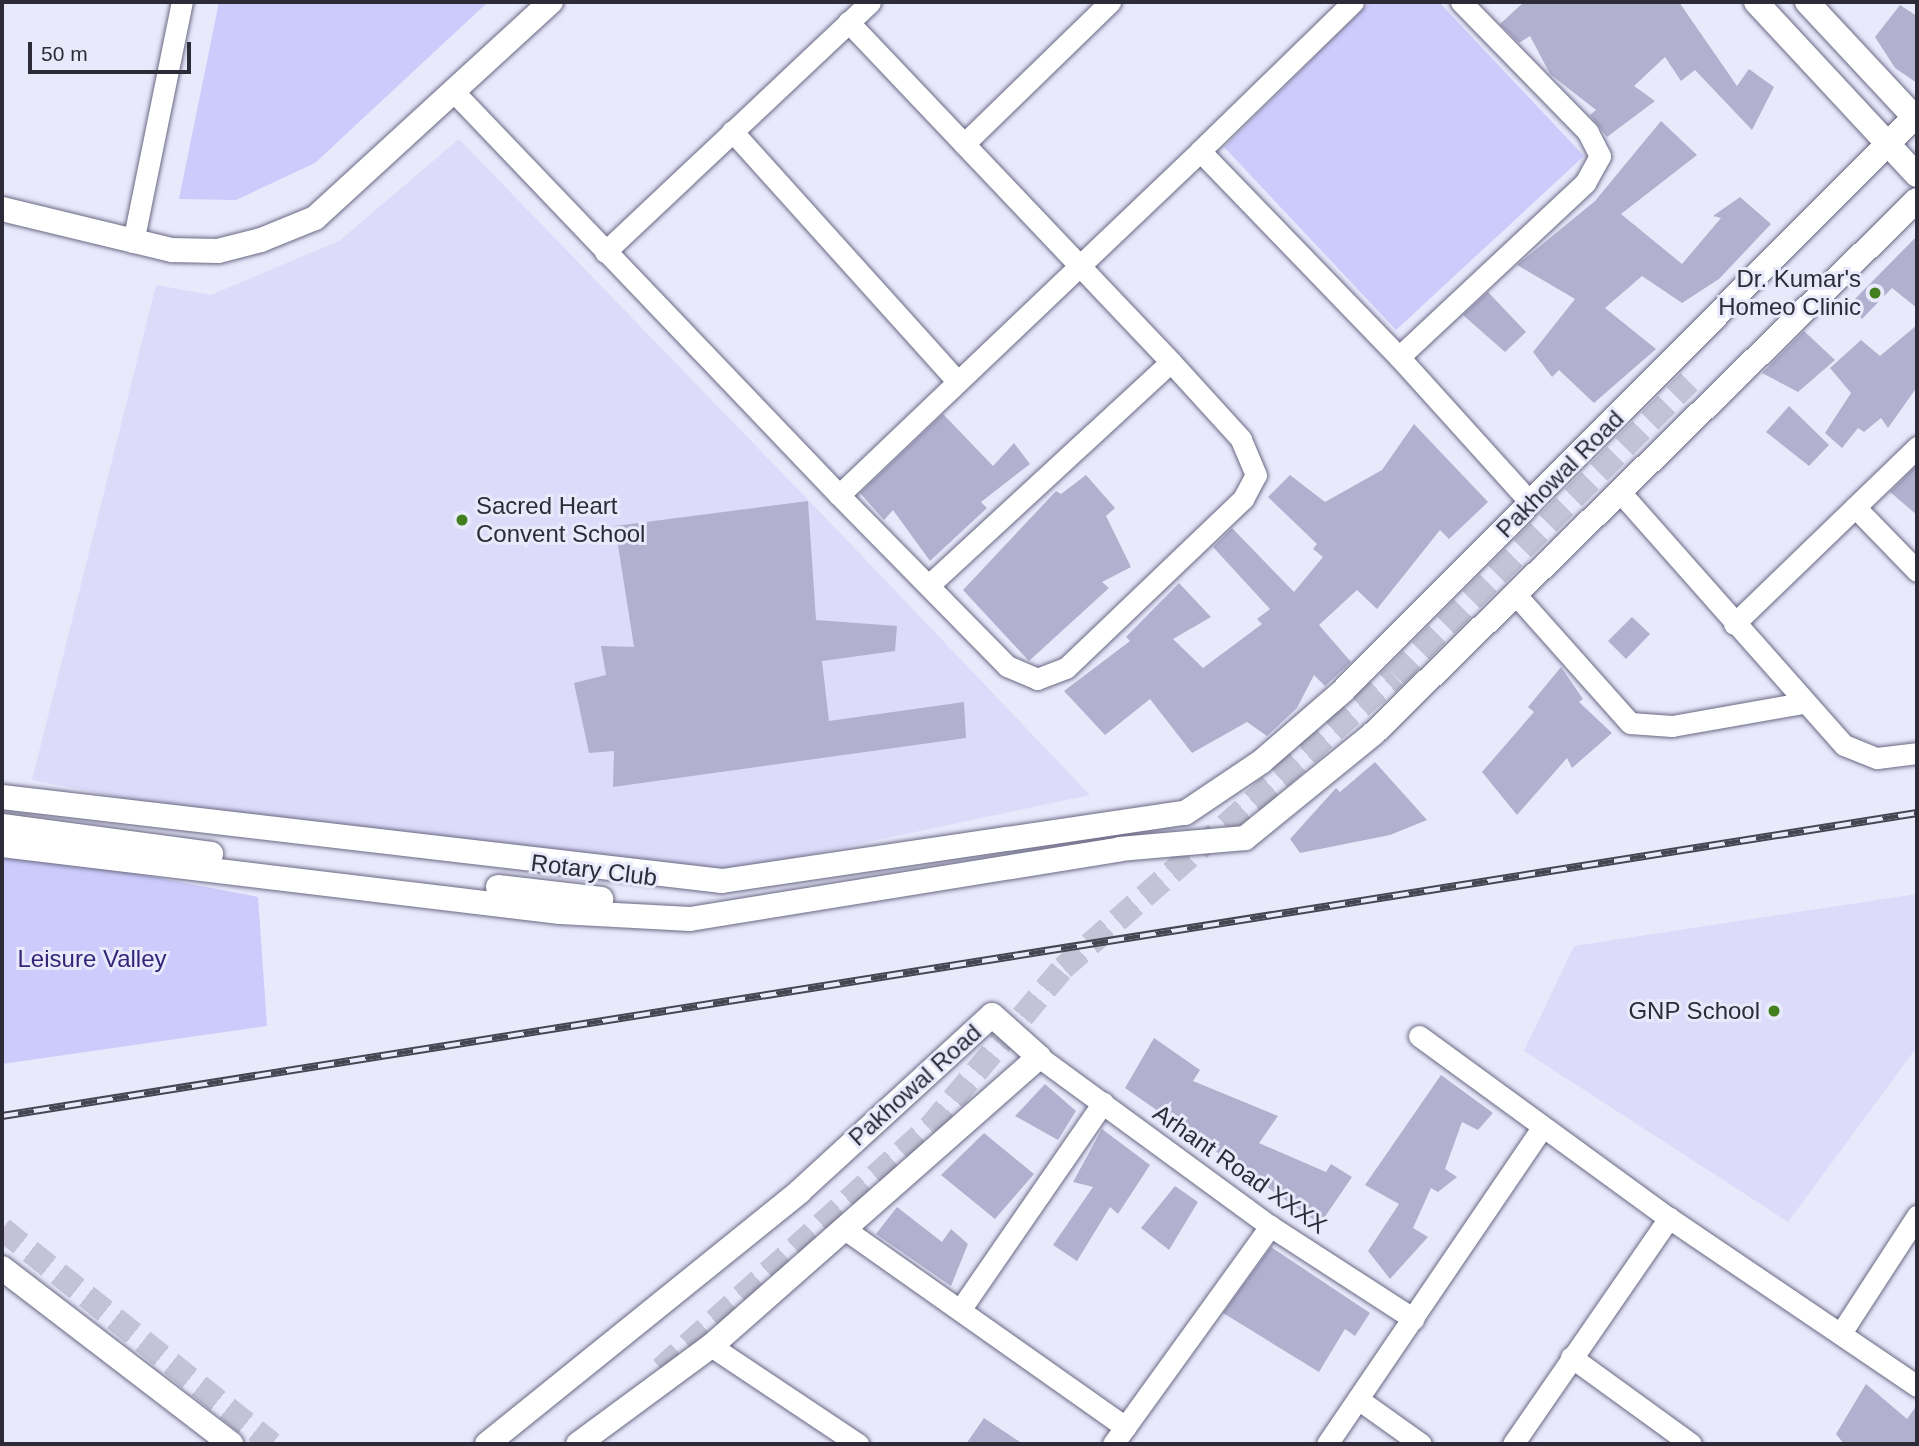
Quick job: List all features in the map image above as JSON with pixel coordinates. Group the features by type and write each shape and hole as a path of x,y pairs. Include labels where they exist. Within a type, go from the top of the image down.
{"street":[{"path":"132,242 182,2"},
{"path":"2,209 132,242 218,251 315,218 455,93 551,2"},
{"path":"605,252 870,2"},
{"path":"964,144 1110,2"},
{"path":"839,495 1077,261 1200,151 1353,2"},
{"path":"1399,357 1585,183 1600,156 1588,132 1461,2"},
{"path":"1756,2 1917,175"},
{"path":"1808,2 1916,117"},
{"path":"455,93 839,495 1007,666 1037,679 1066,668 1243,499 1256,475 1241,439 1077,261 848,22"},
{"name":"Pakhowal Road","path":"1185,813 1261,762 1344,690 1885,141 1916,117"},
{"path":"732,131 956,380"},
{"path":"1200,151 1399,357 1531,503"},
{"path":"2,845 664,919 1120,849 1245,838 1322,780 1516,595 1917,200"},
{"path":"929,585 1171,362"},
{"path":"1734,624 1917,447"},
{"path":"1620,492 1803,703 1860,754 1917,753"},
{"path":"1856,507 1917,571"},
{"path":"1516,595 1630,723 1672,726 1803,703"},
{"name":"Rotary Club","path":"2,797 722,881 1119,819 1185,813"},
{"path":"1119,819 1120,849"},
{"path":"2,826 671,907 698,903 722,881"},
{"name":"Pakhowal Road","path":"487,1444 800,1191 992,1015 1039,1057"},
{"path":"1419,1036 1669,1218 1917,1386"},
{"path":"578,1444 711,1346 846,1230 1039,1057"},
{"name":"Arhant Road XXXX","path":"1039,1057 1270,1226 1414,1319"},
{"path":"960,1310 1102,1103"},
{"path":"1327,1444 1542,1128"},
{"path":"1841,1334 1917,1216"},
{"path":"1513,1444 1669,1218"},
{"path":"846,1230 960,1310 1119,1436 1270,1226"},
{"path":"2,1268 231,1444"},
{"path":"711,1346 858,1444"},
{"path":"1571,1357 1691,1444"},
{"path":"1358,1399 1421,1444"}],"shaded area":[{"name":"Sacred Heart Convent School","path":"459,139 1090,795 722,873 282,829 32,780 156,285 211,295 339,241"},
{"path":"1917,894 1917,1047 1788,1222 1524,1051 1574,946"}],"green space":[{"path":"219,2 488,2 315,163 236,200 179,199"},
{"path":"1370,2 1439,2 1584,156 1396,330 1224,147"},
{"name":"Leisure Valley","path":"2,848 258,897 267,1026 2,1064"}],"building":[{"path":"1524,2 1679,2 1737,86 1749,69 1774,87 1752,130 1695,70 1681,81 1665,57 1634,86 1655,101 1607,137 1590,115 1596,110 1550,74 1530,36 1519,43 1500,24"},
{"path":"1900,5 1917,16 1917,83 1895,68 1875,37"},
{"path":"1661,121 1697,155 1621,214 1682,264 1721,218 1713,216 1740,197 1771,224 1719,279 1682,303 1642,276 1605,308 1656,349 1594,403 1559,370 1552,377 1533,352 1575,299 1517,265 1595,201"},
{"path":"1917,236 1917,308 1892,288 1862,319 1851,303"},
{"path":"1488,292 1526,332 1505,352 1463,315"},
{"path":"1917,325 1917,387 1888,428 1881,418 1864,432 1858,428 1842,448 1825,433 1851,393 1830,368 1861,340 1880,356"},
{"path":"1804,331 1835,360 1798,392 1762,373"},
{"path":"1789,406 1829,445 1809,466 1766,432"},
{"path":"943,414 993,466 1014,443 1030,464 981,502 987,508 930,561 893,510 884,520 860,493"},
{"path":"1414,424 1488,502 1449,539 1440,530 1377,609 1357,590 1319,625 1351,662 1325,686 1314,675 1297,708 1267,736 1247,722 1192,753 1150,699 1105,735 1064,691 1130,641 1126,637 1179,583 1211,617 1173,639 1203,668 1262,624 1257,619 1270,609 1213,547 1232,528 1294,592 1323,557 1313,549 1317,544 1268,497 1290,475 1325,502 1382,470"},
{"path":"1917,465 1917,515 1890,492"},
{"path":"1086,475 1115,508 1106,516 1131,567 1102,582 1109,588 1029,661 963,590 1056,491 1061,494"},
{"path":"808,501 816,620 897,626 895,651 822,661 829,721 964,702 966,738 613,787 614,751 589,753 574,683 606,675 601,646 634,647 615,526"},
{"path":"1632,617 1650,634 1626,659 1608,641"},
{"path":"1561,667 1583,699 1579,702 1612,733 1572,768 1567,758 1517,815 1482,772 1534,712 1528,707"},
{"path":"1375,762 1427,820 1390,835 1300,853 1290,839 1336,788 1340,792"},
{"path":"1154,1038 1200,1070 1193,1081 1278,1116 1259,1143 1326,1172 1331,1164 1352,1177 1320,1224 1125,1088"},
{"path":"1441,1075 1493,1113 1478,1130 1462,1122 1445,1169 1457,1177 1438,1192 1431,1188 1413,1228 1428,1237 1390,1279 1368,1251 1399,1204 1365,1185"},
{"path":"1045,1084 1076,1111 1058,1140 1015,1116"},
{"path":"1102,1129 1150,1165 1118,1214 1110,1207 1077,1261 1053,1245 1093,1187 1073,1182"},
{"path":"984,1133 1034,1174 995,1219 941,1175"},
{"path":"1175,1186 1198,1202 1169,1250 1141,1228"},
{"path":"897,1207 942,1242 951,1229 968,1244 951,1286 876,1234"},
{"path":"1271,1247 1370,1313 1355,1336 1345,1329 1319,1372 1223,1313"},
{"path":"1866,1384 1907,1419 1917,1405 1917,1444 1844,1444 1836,1434"},
{"path":"984,1418 1023,1444 966,1444"}],"tunnel":[{"path":"661,1369 930,1127 1063,968 1395,676 1689,382"},
{"path":"2,1229 272,1444"}],"railway":[{"path":"2,1116 1917,813"}],"place":[{"name":"Dr. Kumar's Homeo Clinic","path":"1875,293"},
{"name":"Sacred Heart Convent School","path":"462,520"},
{"name":"GNP School","path":"1774,1011"}]}
